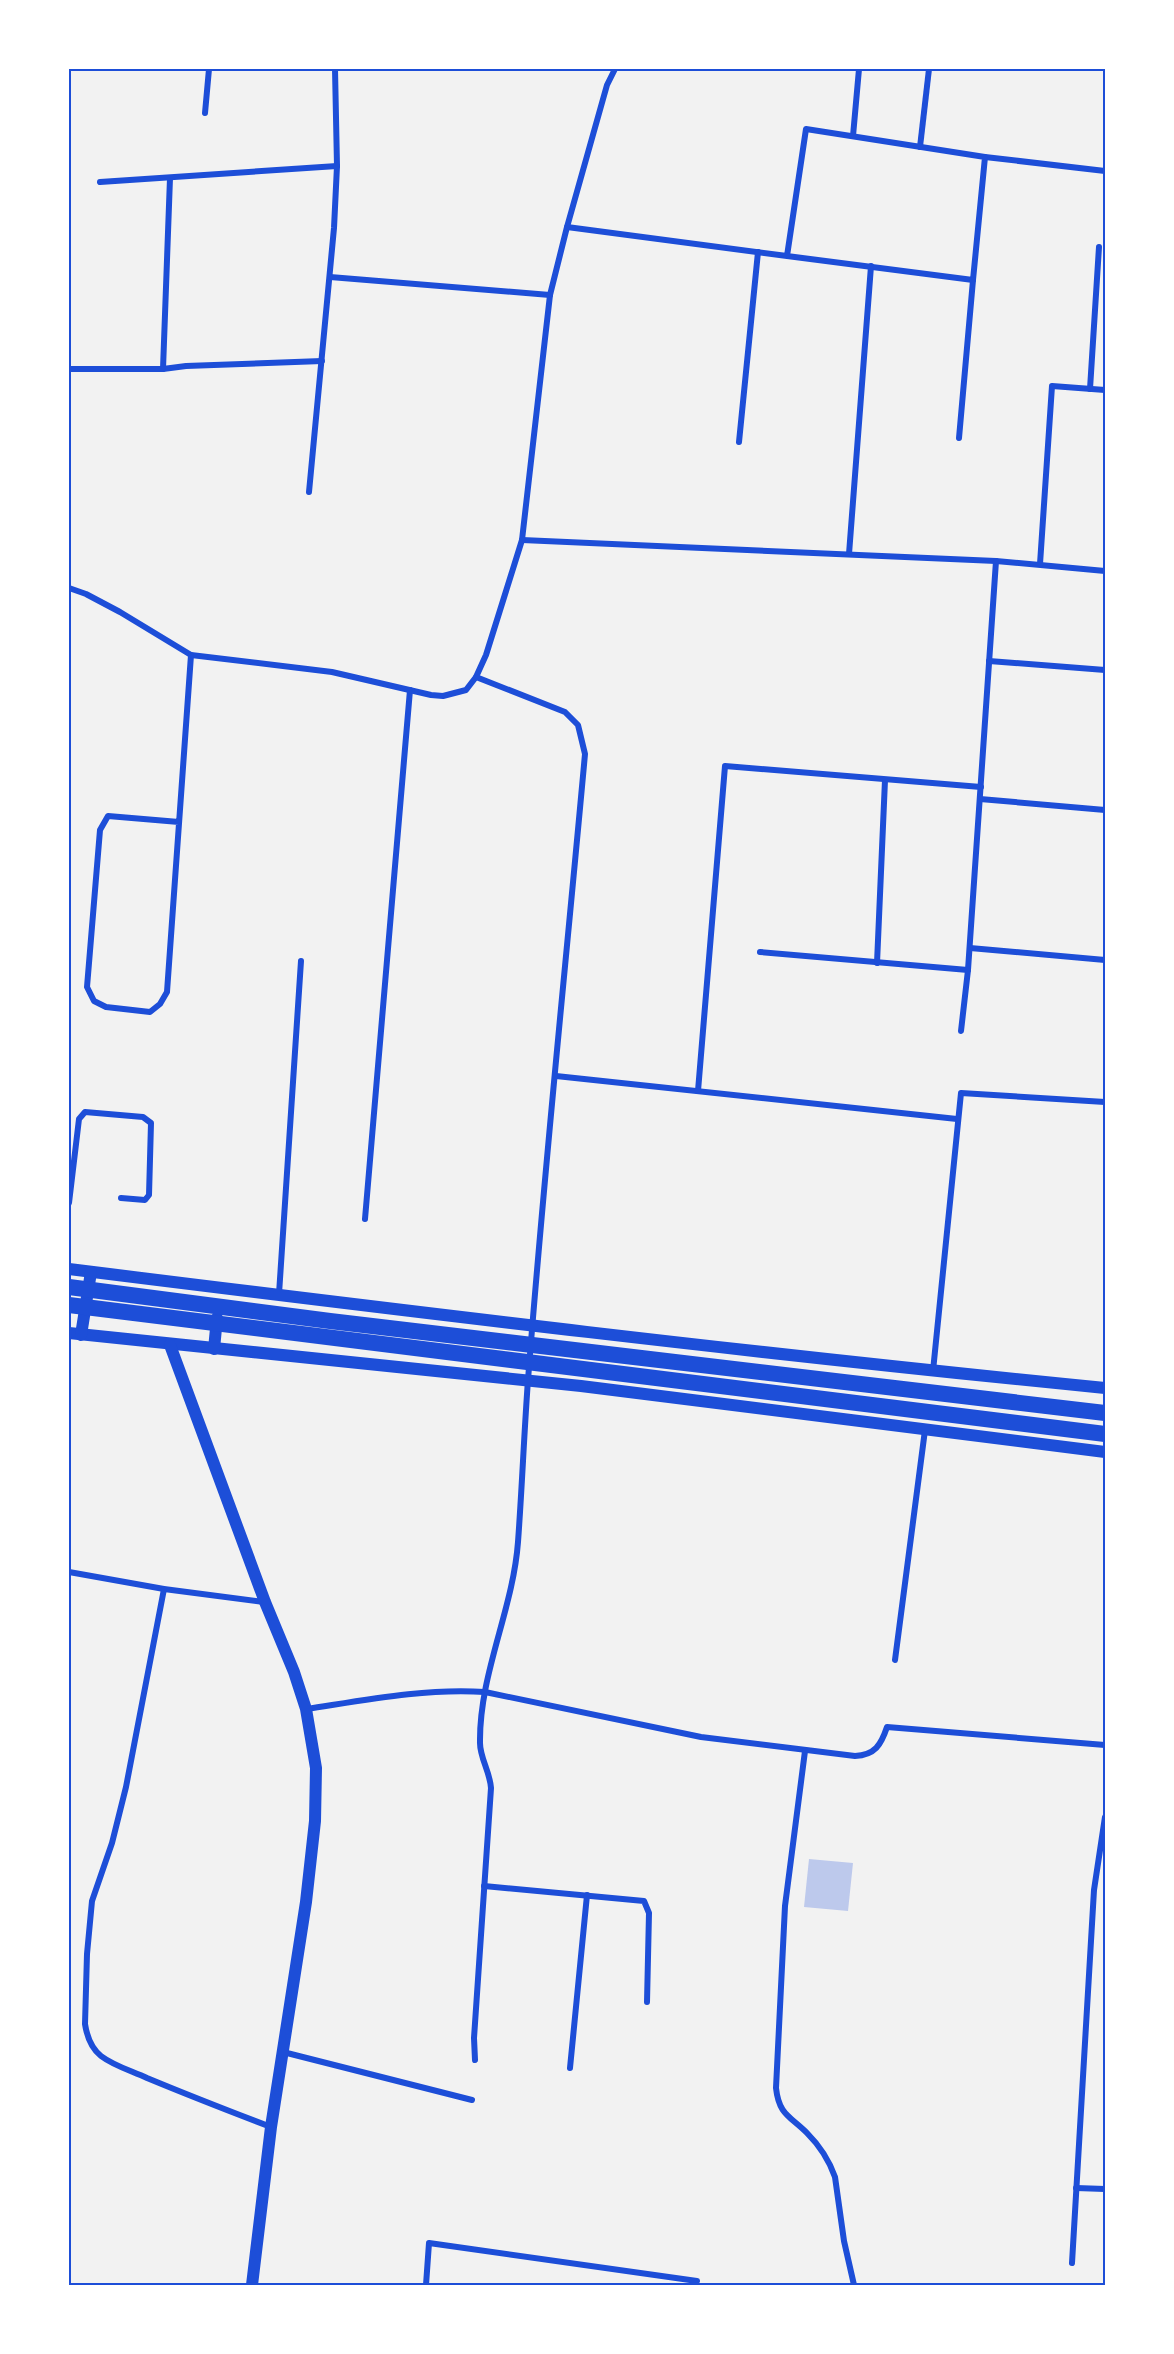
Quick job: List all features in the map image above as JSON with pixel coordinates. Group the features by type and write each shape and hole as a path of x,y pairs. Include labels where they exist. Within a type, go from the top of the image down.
{"highway":[{"path":"69,1287 1105,1413"},
{"path":"69,1305 1105,1434"}],"main road":[{"path":"69,1269 933,1371 1105,1388"},
{"path":"91,1272 75,1334 528,1381 1105,1452"},
{"path":"214,1349 221,1287"},
{"path":"170,1345 265,1602 294,1672 306,1709 316,1768 315,1821 306,1902 271,2127 252,2285"}],"street":[{"path":"205,113 209,69"},
{"path":"309,492 330,278 337,166 335,69"},
{"path":"69,588 86,594 120,612 191,655 332,672 431,695 455,694 466,690 476,677 486,655 522,540 550,295 607,85 615,69"},
{"path":"853,136 859,69"},
{"path":"920,147 929,69"},
{"path":"787,256 806,129 985,157 1105,171"},
{"path":"959,438 985,157"},
{"path":"100,182 337,166"},
{"path":"163,369 170,178"},
{"path":"567,227 973,280"},
{"path":"1090,389 1100,247"},
{"path":"739,442 758,252"},
{"path":"849,554 871,266"},
{"path":"330,278 550,295"},
{"path":"69,369 163,369 322,361"},
{"path":"1040,564 1052,386 1105,390"},
{"path":"522,540 996,561 1105,571"},
{"path":"961,1031 970,948 996,561"},
{"path":"179,822 108,816 100,830 87,987 94,1001 106,1007 150,1012 160,1004 167,992 191,655"},
{"path":"990,661 1105,670"},
{"path":"474,2060 491,1788 490,1774 480,1745 485,1692 512,1583 518,1546 528,1381 585,754 578,725 565,712 476,677"},
{"path":"364,1219 410,690"},
{"path":"698,1091 725,766 981,787"},
{"path":"877,963 885,780"},
{"path":"980,799 1105,810"},
{"path":"970,948 1105,960"},
{"path":"760,952 968,970"},
{"path":"279,1294 302,961"},
{"path":"556,1076 957,1119"},
{"path":"933,1371 960,1096 966,1091 1105,1101"},
{"path":"69,1203 79,1119 85,1112 143,1117 151,1123 149,1195 145,1200 121,1198"},
{"path":"895,1660 925,1430"},
{"path":"69,1572 164,1589 265,1602"},
{"path":"164,1589 126,1787 112,1843 92,1901 87,1954 85,2024 87,2035 93,2049 116,2065 271,2127"},
{"path":"306,1709 405,1695 462,1690 485,1692 701,1737 805,1751 866,1755 876,1751 887,1727 1105,1745"},
{"path":"805,1751 785,1906 776,2088 781,2109 789,2119 806,2132 831,2164 854,2285"},
{"path":"1072,2263 1094,1890 1105,1817"},
{"path":"484,1886 639,1899 647,1904 649,1913 647,2002"},
{"path":"570,2068 587,1895"},
{"path":"283,2052 472,2100"},
{"path":"1076,2188 1105,2189"},
{"path":"426,2285 429,2243 697,2281"}],"building":[{"path":"809,1859 853,1863 848,1911 804,1907"}]}
